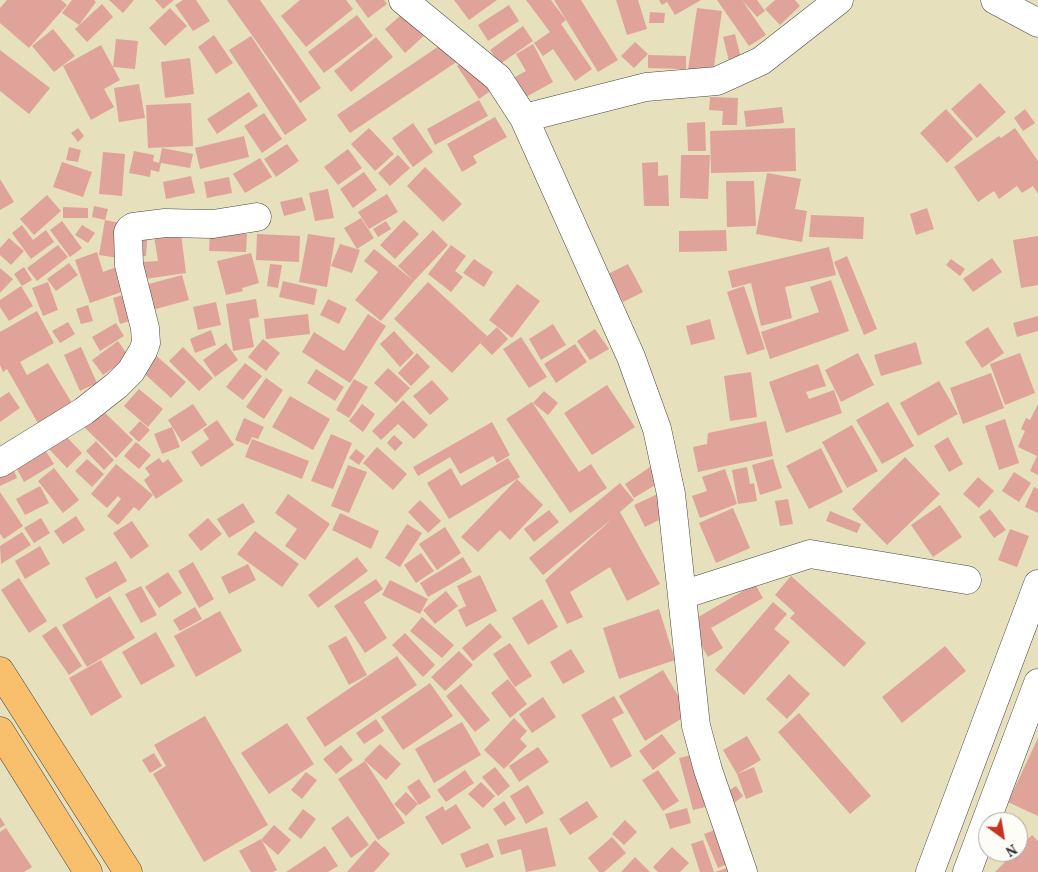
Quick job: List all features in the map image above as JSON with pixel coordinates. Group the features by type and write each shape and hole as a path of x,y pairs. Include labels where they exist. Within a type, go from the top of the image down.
{"main road":[{"path":"0,671 128,872"},
{"path":"0,731 88,872"}],"street":[{"path":"403,0 498,78 524,118 631,358 657,429 671,494 696,726 708,770 743,872"},
{"path":"524,118 646,87 717,81 762,61 839,0"},
{"path":"995,0 1038,23"},
{"path":"0,464 91,406 117,386 131,371 143,351 146,343 145,328 129,265 128,232 130,229 165,223 213,224 257,216"},
{"path":"682,595 810,554 967,580"},
{"path":"930,872 1038,584"},
{"path":"966,872 1038,683"}],"building":[{"path":"7,0 61,0 67,5 29,48 0,23 0,8"},
{"path":"72,0 94,0 96,2 79,25 62,13"},
{"path":"109,0 134,0 123,13"},
{"path":"155,0 174,0 163,9"},
{"path":"183,0 196,0 210,21 193,31 175,5"},
{"path":"227,0 260,0 321,88 300,103"},
{"path":"300,0 346,0 353,9 306,47 281,16"},
{"path":"355,0 384,0 387,4 368,18"},
{"path":"454,0 497,0 469,20"},
{"path":"526,0 551,0 566,20 561,24 592,69 575,81 553,49 543,56 534,43 550,32"},
{"path":"554,0 581,0 618,60 598,72"},
{"path":"616,0 638,0 647,29 627,35"},
{"path":"659,0 701,0 675,15 667,2 662,5"},
{"path":"717,0 742,0 766,35 749,46"},
{"path":"742,0 757,0 765,11 757,17"},
{"path":"775,0 795,0 800,6 780,25 765,9"},
{"path":"102,4 113,17 87,42 75,29"},
{"path":"509,5 519,21 488,41 478,25"},
{"path":"170,8 187,26 165,46 149,28"},
{"path":"697,8 722,11 713,73 688,70"},
{"path":"407,10 427,33 405,53 385,29"},
{"path":"650,12 665,13 664,23 649,23"},
{"path":"357,15 373,36 324,73 308,52"},
{"path":"523,26 533,41 500,64 490,50"},
{"path":"53,29 75,56 54,72 32,46"},
{"path":"735,34 741,58 729,61 723,37"},
{"path":"214,35 233,63 216,74 198,47"},
{"path":"251,36 307,120 285,135 229,50"},
{"path":"376,37 393,57 351,92 334,71"},
{"path":"116,39 138,41 135,69 113,67"},
{"path":"445,42 458,61 350,133 337,115"},
{"path":"635,42 648,54 634,68 621,56"},
{"path":"533,44 553,82 526,97 515,77 526,71 516,54"},
{"path":"101,45 120,80 104,89 114,107 91,120 63,66"},
{"path":"0,50 50,88 29,114 0,91"},
{"path":"648,55 686,56 686,69 648,68"},
{"path":"471,57 492,90 479,99 457,66"},
{"path":"190,58 194,94 165,98 161,62"},
{"path":"980,83 1006,112 977,138 951,109"},
{"path":"139,84 145,118 119,122 114,88"},
{"path":"249,92 258,106 217,134 207,119"},
{"path":"710,97 738,98 737,125 722,125 723,111 709,110"},
{"path":"479,100 488,116 435,145 427,129"},
{"path":"191,103 193,146 148,148 146,105"},
{"path":"782,107 784,123 746,127 744,111"},
{"path":"946,109 973,139 947,163 920,133"},
{"path":"1025,109 1035,123 1023,131 1014,118"},
{"path":"264,113 282,139 262,153 244,126"},
{"path":"495,117 507,137 473,156 477,163 462,172 447,144"},
{"path":"705,122 706,151 688,151 687,123"},
{"path":"413,123 433,152 413,167 392,138"},
{"path":"78,128 84,136 78,142 71,133"},
{"path":"369,128 394,154 375,171 351,144"},
{"path":"795,128 796,171 711,173 710,131"},
{"path":"1015,128 1038,161 1038,194 1033,186 1022,193 1017,186 999,199 994,191 978,202 954,167 999,136 1001,138"},
{"path":"244,136 249,157 200,169 195,148"},
{"path":"287,144 299,161 276,177 264,159"},
{"path":"69,147 81,150 78,162 66,160"},
{"path":"162,148 193,154 190,168 161,163 159,172 151,170 150,177 129,173 134,151 154,155 153,161 159,163"},
{"path":"348,149 362,168 338,185 324,167"},
{"path":"103,152 125,154 122,196 99,194"},
{"path":"398,155 410,168 390,186 378,173"},
{"path":"681,155 710,155 708,199 680,198"},
{"path":"260,158 272,177 245,193 233,174"},
{"path":"62,162 92,172 83,197 53,187"},
{"path":"658,162 658,176 668,175 669,206 644,206 642,163"},
{"path":"425,167 462,204 443,222 407,186"},
{"path":"364,172 377,190 353,208 340,189"},
{"path":"767,173 801,179 795,209 807,211 802,242 756,234"},
{"path":"191,176 195,193 166,199 163,182"},
{"path":"229,177 232,193 207,198 204,182"},
{"path":"0,179 14,202 0,210"},
{"path":"726,181 754,181 756,226 727,227"},
{"path":"328,189 334,218 315,221 309,193"},
{"path":"387,194 398,212 369,229 358,212"},
{"path":"47,195 61,211 34,235 20,219"},
{"path":"302,197 306,210 284,216 280,202"},
{"path":"94,206 108,209 105,220 92,217"},
{"path":"63,207 88,208 88,218 63,218"},
{"path":"927,208 934,229 916,235 910,214"},
{"path":"811,215 864,217 863,239 809,237"},
{"path":"361,218 374,238 357,249 344,228"},
{"path":"105,220 125,224 119,258 99,255"},
{"path":"404,220 419,234 395,259 380,245"},
{"path":"62,221 82,248 70,257 50,230"},
{"path":"386,221 391,229 378,237 373,229"},
{"path":"22,225 33,240 46,230 54,242 31,259 12,233"},
{"path":"82,225 95,233 88,243 75,235"},
{"path":"180,226 186,273 145,279 143,262 158,261 153,230"},
{"path":"433,230 448,245 414,281 398,266"},
{"path":"726,230 727,251 679,252 679,231"},
{"path":"148,231 146,256 130,255"},
{"path":"210,233 247,234 246,252 209,251"},
{"path":"257,234 300,236 299,262 256,260"},
{"path":"308,234 335,238 327,287 299,282"},
{"path":"1038,236 1038,285 1021,288 1013,240"},
{"path":"9,238 24,251 11,265 0,255 0,248"},
{"path":"340,244 360,250 352,273 331,266"},
{"path":"58,245 68,257 37,281 27,268"},
{"path":"451,245 466,256 455,271 463,277 451,292 428,274"},
{"path":"829,247 836,275 785,287 792,318 761,326 751,283 732,288 728,271"},
{"path":"374,249 414,281 381,321 355,300 378,272 364,261"},
{"path":"97,252 103,272 122,265 130,289 90,303 75,260"},
{"path":"251,253 259,283 242,288 243,291 226,295 217,261"},
{"path":"847,256 877,329 864,335 834,262"},
{"path":"992,258 1002,272 973,292 963,279"},
{"path":"474,259 493,272 484,287 463,273"},
{"path":"951,259 965,269 960,276 946,265"},
{"path":"69,263 78,275 56,291 47,279"},
{"path":"270,264 282,265 278,288 267,286"},
{"path":"628,264 643,292 623,302 608,274"},
{"path":"24,267 32,280 22,286 14,274"},
{"path":"0,268 13,279 0,293"},
{"path":"182,275 189,300 152,310 145,285"},
{"path":"831,280 849,331 770,359 761,332 819,312 810,287"},
{"path":"283,281 317,289 314,305 279,297"},
{"path":"48,282 58,310 43,316 32,288"},
{"path":"428,282 487,336 452,373 394,319"},
{"path":"517,284 540,301 512,338 489,320"},
{"path":"21,286 33,306 9,321 0,307 0,300"},
{"path":"744,286 765,349 747,355 727,292"},
{"path":"133,292 140,318 120,324 113,298"},
{"path":"256,299 259,317 249,319 254,347 233,351 226,304"},
{"path":"328,299 347,308 339,324 320,315"},
{"path":"216,302 221,325 198,330 193,307"},
{"path":"88,305 93,321 81,324 76,309"},
{"path":"37,311 54,343 20,362 27,375 48,363 73,405 39,425 7,369 3,372 0,365 0,332"},
{"path":"308,314 310,334 266,339 264,319"},
{"path":"368,314 386,326 350,383 302,352 314,332 344,351"},
{"path":"1038,316 1038,331 1017,337 1013,323"},
{"path":"710,319 715,339 691,345 686,326"},
{"path":"68,322 75,334 60,343 52,331"},
{"path":"116,323 124,336 100,351 92,337"},
{"path":"553,324 566,345 541,360 529,339"},
{"path":"497,327 508,339 492,355 480,343"},
{"path":"988,327 1004,353 982,368 965,342"},
{"path":"595,329 609,349 590,360 577,341"},
{"path":"211,330 216,345 195,353 190,339"},
{"path":"394,331 414,353 400,367 380,344"},
{"path":"521,337 547,377 529,388 503,349"},
{"path":"263,339 280,353 266,371 248,357"},
{"path":"118,341 129,357 103,375 92,360"},
{"path":"916,342 922,364 881,376 874,355"},
{"path":"226,343 238,360 215,377 203,360"},
{"path":"575,344 587,362 556,383 544,364"},
{"path":"81,347 97,383 80,391 64,355"},
{"path":"183,347 213,378 199,391 169,361"},
{"path":"151,351 186,382 171,398 137,367"},
{"path":"417,353 430,367 411,386 398,373"},
{"path":"858,353 874,385 841,402 825,370"},
{"path":"1020,353 1035,393 1005,405 990,364"},
{"path":"245,363 262,376 243,400 226,387"},
{"path":"818,364 826,386 806,392 809,399 834,390 842,413 786,433 769,382"},
{"path":"388,368 410,388 396,403 374,383"},
{"path":"316,369 344,387 335,401 307,383"},
{"path":"751,372 757,417 730,421 724,376"},
{"path":"991,373 1004,408 963,424 950,388"},
{"path":"266,378 283,390 264,419 246,407"},
{"path":"354,379 368,387 349,418 336,410"},
{"path":"432,380 449,399 430,415 413,396"},
{"path":"939,381 958,414 918,436 900,403"},
{"path":"607,385 635,427 592,455 564,413"},
{"path":"139,389 163,409 148,427 124,406"},
{"path":"544,391 558,403 548,415 533,403"},
{"path":"9,392 20,408 0,422 0,398"},
{"path":"290,396 330,419 313,450 272,427"},
{"path":"403,400 428,425 414,439 398,424 381,440 372,431"},
{"path":"532,402 579,472 591,464 607,488 570,513 506,419"},
{"path":"888,402 914,446 882,464 856,420"},
{"path":"193,404 207,425 182,442 168,420"},
{"path":"362,404 375,414 363,432 349,421"},
{"path":"1038,404 1038,475 1030,471 1037,456 1018,447 1025,431 1021,429 1026,418 1030,420"},
{"path":"100,408 133,440 116,458 83,426"},
{"path":"244,418 264,427 258,439 252,437 248,445 235,440"},
{"path":"1005,419 1019,463 999,470 985,426"},
{"path":"217,420 234,445 201,467 191,452 209,439 203,430"},
{"path":"140,421 150,430 139,442 129,433"},
{"path":"766,421 773,456 698,472 693,447 707,444 708,433"},
{"path":"492,422 510,455 497,463 493,456 460,474 450,457 418,476 413,467"},
{"path":"852,425 878,471 847,488 822,442"},
{"path":"172,427 180,447 162,454 154,434"},
{"path":"64,434 82,453 67,468 49,449"},
{"path":"331,434 352,443 333,489 311,481"},
{"path":"394,435 403,443 395,451 387,443"},
{"path":"948,437 963,464 949,472 934,446"},
{"path":"252,439 309,461 302,479 245,457"},
{"path":"96,441 114,460 104,470 86,451"},
{"path":"136,442 151,455 139,469 124,456"},
{"path":"41,443 54,464 24,482 12,460"},
{"path":"377,447 407,474 393,490 363,463"},
{"path":"821,448 843,492 809,509 786,466"},
{"path":"356,449 365,456 359,465 349,458"},
{"path":"905,457 940,494 887,545 852,509"},
{"path":"159,458 163,463 168,459 183,481 156,499 144,480 150,475 145,468"},
{"path":"508,458 520,477 449,519 427,483 451,468 461,486"},
{"path":"87,459 104,474 92,487 75,471"},
{"path":"773,459 782,488 760,495 752,465"},
{"path":"116,464 153,495 139,511 134,507 118,525 107,516 121,499 118,496 107,508 91,494"},
{"path":"348,465 367,472 349,513 331,506"},
{"path":"12,466 17,478 0,486 0,471"},
{"path":"650,467 660,482 634,498 625,484"},
{"path":"747,467 750,484 754,483 757,501 738,504 732,470"},
{"path":"54,468 79,500 63,513 38,481"},
{"path":"725,469 737,504 700,518 692,496 707,491 702,477"},
{"path":"1014,472 1031,483 1019,502 1002,491"},
{"path":"978,477 994,491 979,508 963,494"},
{"path":"517,479 543,505 510,540 500,530 478,552 461,537"},
{"path":"620,483 634,500 620,512 660,584 627,601 610,567 570,592 583,617 567,624 545,580 613,518 543,575 529,558"},
{"path":"40,486 49,503 25,515 16,499"},
{"path":"1034,487 1038,489 1038,513 1025,507"},
{"path":"0,492 23,526 4,539 0,534"},
{"path":"660,493 671,514 645,527 634,505"},
{"path":"288,494 330,524 305,560 285,546 297,529 275,513"},
{"path":"788,499 793,524 780,526 775,501"},
{"path":"420,500 441,521 428,533 408,512"},
{"path":"243,503 255,522 229,538 217,519"},
{"path":"940,505 962,537 933,557 911,525"},
{"path":"733,508 750,548 716,563 699,523"},
{"path":"990,509 1006,530 994,538 979,517"},
{"path":"549,510 559,522 534,542 524,529"},
{"path":"830,511 861,524 857,533 826,521"},
{"path":"340,513 379,531 371,549 332,530"},
{"path":"76,516 85,530 63,544 54,531"},
{"path":"41,518 50,533 34,543 24,528"},
{"path":"208,518 222,534 201,551 188,535"},
{"path":"132,521 149,546 131,559 113,533"},
{"path":"407,524 422,533 400,567 385,558"},
{"path":"445,527 461,553 437,570 419,544"},
{"path":"1010,529 1029,536 1017,567 998,560"},
{"path":"255,531 299,564 282,587 237,554"},
{"path":"22,532 31,545 1,564 0,546"},
{"path":"40,546 50,564 25,579 15,561"},
{"path":"421,553 434,571 416,583 404,565"},
{"path":"357,557 368,571 318,608 308,595"},
{"path":"463,557 472,572 428,597 420,583"},
{"path":"116,561 127,581 96,599 85,578"},
{"path":"193,562 214,599 199,608 178,571"},
{"path":"248,564 256,580 229,594 221,577"},
{"path":"168,572 182,593 159,608 145,587"},
{"path":"480,575 497,611 466,627 458,610 466,606 457,586"},
{"path":"791,576 866,643 844,667 790,618 795,613 775,595"},
{"path":"19,578 47,621 29,633 1,590"},
{"path":"376,579 383,589 364,602 387,638 365,653 334,606"},
{"path":"390,580 428,599 420,614 382,595"},
{"path":"755,584 763,598 711,628 723,648 708,657 688,623"},
{"path":"141,586 157,615 141,623 125,594"},
{"path":"446,591 458,606 435,624 423,610"},
{"path":"110,596 135,638 87,667 62,625"},
{"path":"542,599 558,627 528,645 512,618"},
{"path":"773,602 787,614 774,629 790,642 744,695 715,670"},
{"path":"195,607 202,619 180,631 173,620"},
{"path":"659,609 675,660 619,679 603,628"},
{"path":"220,611 242,651 196,677 174,636"},
{"path":"422,617 454,645 442,658 410,631"},
{"path":"490,623 502,637 473,661 462,648"},
{"path":"56,626 82,666 69,675 42,636"},
{"path":"156,632 175,666 141,685 122,652"},
{"path":"405,633 435,665 423,677 392,645"},
{"path":"346,636 367,675 349,685 328,646"},
{"path":"510,643 532,676 515,687 493,654"},
{"path":"945,646 966,671 902,723 882,697"},
{"path":"571,649 585,672 563,684 550,662"},
{"path":"459,651 473,665 445,691 431,677"},
{"path":"397,656 417,685 325,747 306,718"},
{"path":"101,660 122,697 91,716 69,678"},
{"path":"663,670 689,714 645,741 619,696"},
{"path":"789,674 810,694 787,719 766,699"},
{"path":"508,679 527,704 510,718 491,693"},
{"path":"430,683 453,716 403,750 381,717"},
{"path":"461,684 490,720 475,732 446,696"},
{"path":"614,696 624,713 612,719 632,756 611,768 581,715"},
{"path":"543,697 556,717 532,733 519,714"},
{"path":"799,713 871,796 850,814 778,732"},
{"path":"205,716 268,825 204,862 153,774 166,766 154,745"},
{"path":"514,718 527,731 520,739 527,746 504,769 484,750"},
{"path":"376,719 384,731 364,744 356,733"},
{"path":"462,722 481,755 434,783 415,749"},
{"path":"287,723 314,764 269,794 241,753"},
{"path":"662,734 676,753 653,770 639,751"},
{"path":"747,736 761,760 737,774 723,750"},
{"path":"1038,738 1038,816 1008,802"},
{"path":"380,744 401,764 386,780 364,760"},
{"path":"341,745 353,760 336,774 323,759"},
{"path":"538,747 549,762 519,782 509,766"},
{"path":"154,753 162,766 150,773 142,760"},
{"path":"699,753 713,805 693,810 679,758"},
{"path":"365,761 405,823 378,840 338,779"},
{"path":"495,767 510,786 498,796 482,777"},
{"path":"754,767 763,792 746,799 737,774"},
{"path":"465,770 474,783 446,802 437,790"},
{"path":"658,770 679,801 663,811 642,780"},
{"path":"306,772 317,780 302,799 291,790"},
{"path":"419,779 431,797 419,805 407,787"},
{"path":"481,782 495,796 483,808 468,794"},
{"path":"528,785 544,813 526,824 510,796"},
{"path":"736,786 743,796 729,807 722,795"},
{"path":"406,792 418,804 406,816 394,804"},
{"path":"504,801 516,819 505,826 493,809"},
{"path":"587,801 598,817 570,835 559,819"},
{"path":"456,804 471,828 442,845 425,817 443,806 445,811"},
{"path":"687,808 691,823 670,829 665,814"},
{"path":"303,809 316,819 301,839 288,829"},
{"path":"348,816 369,845 351,858 331,828"},
{"path":"0,817 5,825 0,828"},
{"path":"625,820 637,832 624,845 612,834"},
{"path":"274,825 291,840 278,855 261,840"},
{"path":"547,827 556,866 526,872 521,849 501,855 497,840"},
{"path":"723,827 737,860 718,868 704,834"},
{"path":"6,828 32,867 24,872 0,872 0,832"},
{"path":"1032,835 1038,841 1038,872 995,872 1005,862 1028,862 1028,839"},
{"path":"612,837 626,853 604,872 599,872 588,858"},
{"path":"261,839 277,870 273,872 251,872 239,851"},
{"path":"375,840 390,854 374,872 347,872"},
{"path":"703,840 714,872 700,872 691,844"},
{"path":"488,843 494,857 466,868 460,854"},
{"path":"325,846 338,866 328,872 286,872"},
{"path":"672,847 689,863 680,872 658,872 653,867"},
{"path":"635,857 650,872 621,872"},
{"path":"736,865 738,872 715,872"}]}
